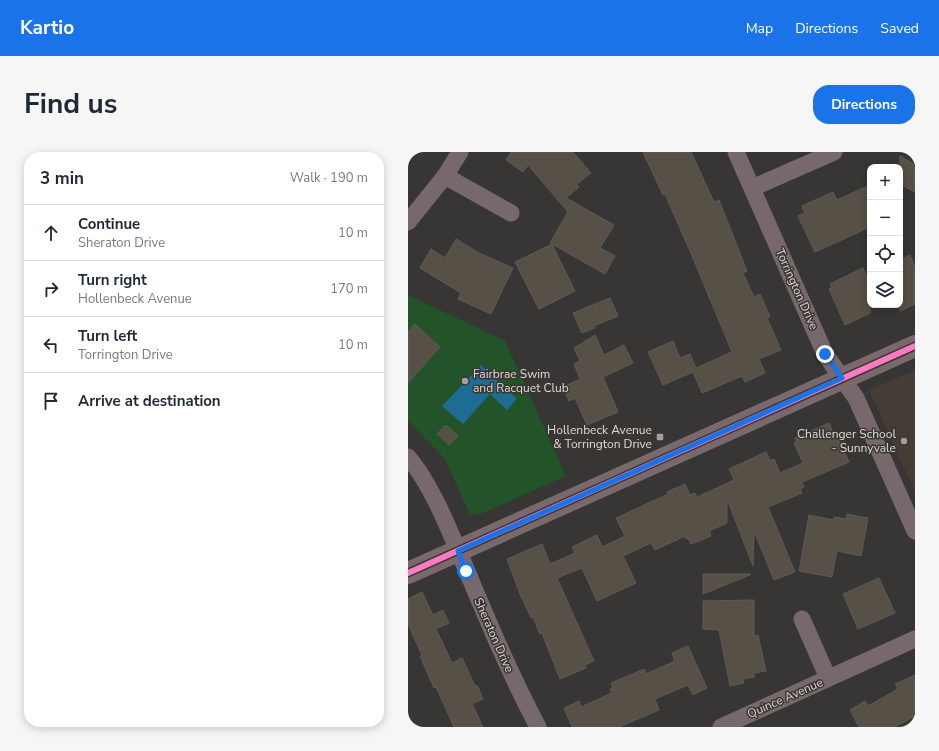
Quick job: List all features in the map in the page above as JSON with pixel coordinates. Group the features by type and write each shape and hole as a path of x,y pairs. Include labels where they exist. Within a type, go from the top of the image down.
{"street":[{"path":"408,222 445,176 460,152"},
{"name":"Torrington Drive","path":"736,152 825,354 856,398 915,531"},
{"path":"752,188 834,152"},
{"path":"445,176 511,213"},
{"path":"408,573 915,346"},
{"name":"Sheraton Drive","path":"408,456 432,495 521,696 538,727"},
{"name":"Quince Avenue","path":"802,620 828,678"},
{"name":"Quince Avenue","path":"721,727 915,639"}],"shaded area":[{"name":"Challenger School - Sunnyvale","path":"915,370 915,492 869,390"}],"green space":[{"name":"Fairbrae Swim and Racquet Club","path":"408,295 505,341 566,476 483,513 470,515 445,459 408,421"}],"water":[{"path":"481,365 517,399 507,410 490,394 463,424 442,406"}],"building":[{"path":"511,152 573,152 591,173 576,185 579,187 566,198 614,225 600,248 615,256 605,274 550,243 568,212 528,165 523,172 506,160"},
{"path":"643,152 691,152 714,202 719,200 747,271 743,273 754,297 760,294 770,317 767,318 781,350 759,359 765,373 745,382 742,376 702,393 693,372 663,385 648,352 673,341 680,358 690,354 696,368 732,352 665,194 663,195"},
{"path":"900,156 915,165 915,192 903,186 903,164 900,164"},
{"path":"867,186 867,228 815,252 798,216 805,213 802,206 833,192 837,200"},
{"path":"456,239 479,253 513,268 491,314 458,299 461,293 420,268 431,249 445,258"},
{"path":"552,244 575,291 539,309 515,262"},
{"path":"910,255 915,267 915,304 900,311 900,308 903,308 903,258"},
{"path":"863,268 867,277 867,308 870,308 870,313 845,325 829,289 832,288 830,284"},
{"path":"610,298 618,316 594,326 595,328 582,333 573,313"},
{"path":"415,324 440,347 408,383 408,332"},
{"path":"595,335 604,355 624,345 633,363 603,377 618,412 587,425 575,398 569,401 563,387 580,379 574,364 580,361 574,348"},
{"path":"829,423 849,462 802,482 804,487 800,489 802,493 768,507 795,572 774,580 754,531 753,566 727,499 727,523 709,531 711,536 691,544 685,536 655,550 651,543 623,556 636,583 597,601 582,568 557,578 594,661 585,665 586,668 560,679 542,633 540,634 533,617 531,618 520,594 507,559 542,544 550,564 575,553 572,547 597,535 602,547 625,536 616,518 668,494 667,492 685,484 690,495 695,493 697,497 734,480 729,469 766,452 770,461 774,459 780,473 803,463 794,443 797,442 795,438"},
{"path":"446,425 458,436 449,445 437,434"},
{"path":"847,514 868,518 861,556 837,551 832,577 799,571 809,515 834,520 834,517 846,519"},
{"path":"703,574 750,574 750,575 703,594"},
{"path":"879,578 895,613 858,629 843,594"},
{"path":"422,592 433,615 443,610 449,623 436,629 452,663 462,658 475,686 477,685 483,699 472,704 483,727 454,727 436,687 434,688 420,656 422,655 408,624 408,599"},
{"path":"754,600 754,636 758,635 766,671 754,673 754,677 743,679 744,683 730,686 719,630 703,629 703,601"},
{"path":"688,646 707,688 693,695 688,685 655,699 659,710 619,727 572,727 564,708 579,701 581,707 612,693 610,689 613,688 611,683 644,669 646,674 675,661 672,653"},
{"path":"915,675 915,716 895,727 859,727 850,710 865,701 868,706 898,689 895,684"}],"transit line":[{"path":"408,573 915,346"}],"place":[{"name":"Fairbrae Swim and Racquet Club","path":"465,381"},
{"name":"Hollenbeck Avenue & Torrington Drive","path":"660,437"},
{"name":"Challenger School - Sunnyvale","path":"904,441"}],"route":[{"path":"466,571 458,551 842,378 825,354"}]}
